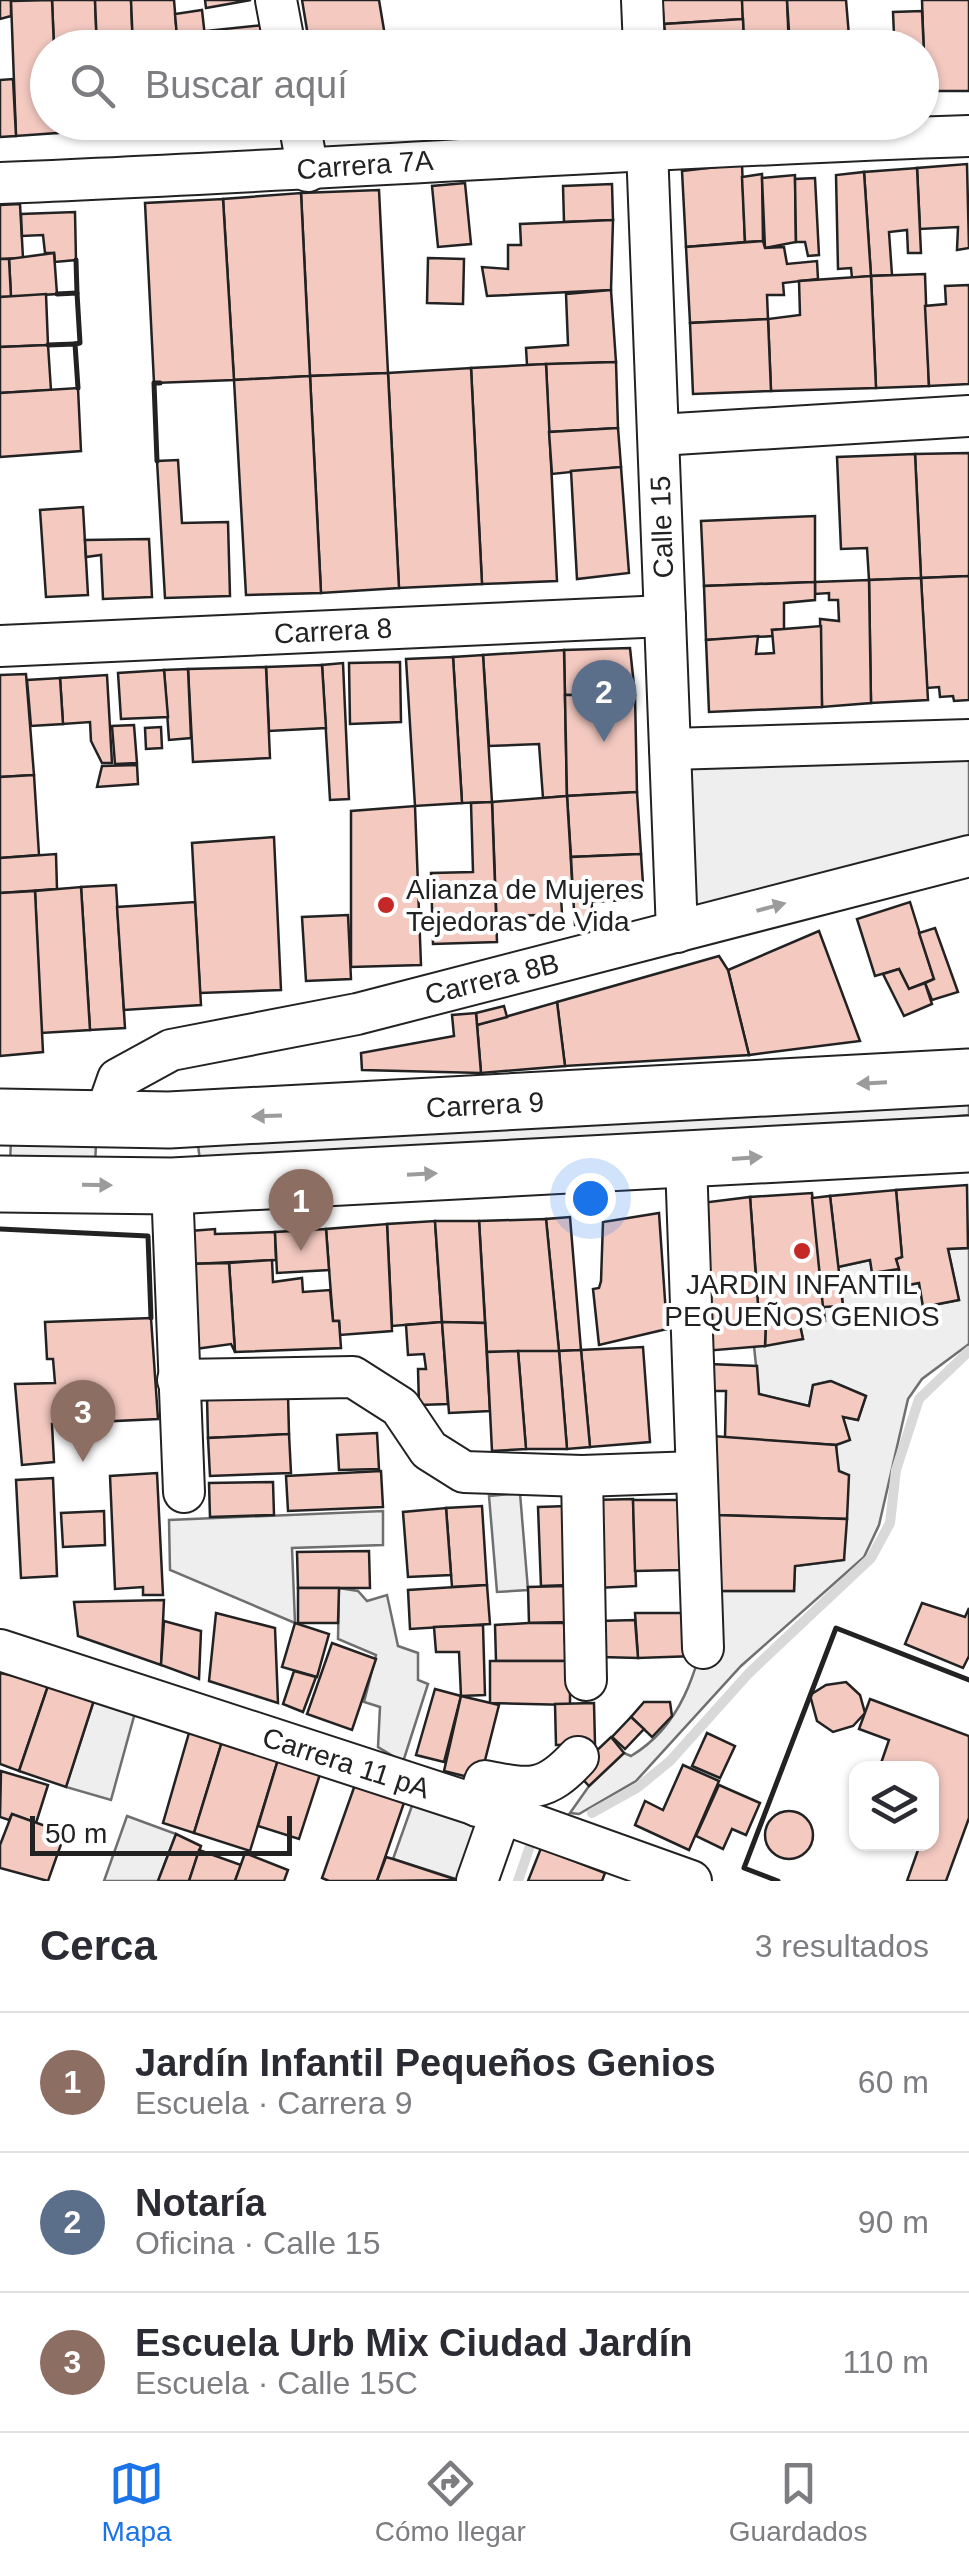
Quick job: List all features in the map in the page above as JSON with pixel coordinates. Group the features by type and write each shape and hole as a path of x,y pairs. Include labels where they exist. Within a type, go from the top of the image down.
{"highway":[{"name":"Carrera 9","path":"0,1117 104,1119 365,1112 969,1077"},
{"path":"0,1184 172,1186 686,1162 969,1144"}],"street":[{"path":"276,0 282,30"},
{"path":"642,0 643,30"},
{"name":"Carrera 7A","path":"939,136 969,136"},
{"path":"302,140 308,171"},
{"name":"Carrera 7A","path":"0,183 308,171 599,140"},
{"name":"Calle 15","path":"646,140 677,932"},
{"path":"659,435 969,416"},
{"name":"Carrera 8","path":"0,646 665,616"},
{"path":"670,749 969,740"},
{"name":"Carrera 8B","path":"104,1119 118,1079 171,1050 357,1014 969,856"},
{"path":"686,1162 703,1648"},
{"path":"172,1186 184,1492"},
{"path":"178,1380 353,1377 400,1408 428,1450 464,1472 582,1476 696,1472"},
{"path":"582,1476 586,1680"},
{"name":"Carrera 11 pA","path":"0,1650 489,1810 691,1881"},
{"path":"477,1881 489,1810 485,1780 528,1790 558,1779 578,1757"}],"shaded area":[{"path":"969,742 969,839 682,925 676,753"},
{"path":"969,1092 969,1115 689,1140 201,1169 198,1145"},
{"path":"11,1140 96,1143 95,1166 10,1163"},
{"path":"969,1248 969,1344 922,1379 908,1399 879,1525 864,1557 741,1666 636,1781 579,1814 570,1813 589,1786 624,1753 631,1756 651,1741 680,1705 690,1684 716,1591 794,1591 795,1566 844,1560 836,1445 849,1440 843,1417 858,1420 866,1396 830,1381 813,1385 809,1406 759,1394 754,1346 803,1339 800,1325 823,1307 843,1305 838,1267 870,1260 873,1273 899,1269 903,1286 919,1283 924,1307 959,1300 948,1249"},
{"path":"520,1493 528,1590 497,1592 489,1496"},
{"path":"383,1511 383,1545 292,1548 295,1623 170,1570 169,1520"},
{"path":"339,1588 358,1591 367,1601 387,1595 398,1646 418,1653 418,1680 428,1684 403,1762 378,1747 380,1707 364,1702 376,1655 338,1639"},
{"path":"95,1697 136,1709 111,1800 66,1787"},
{"path":"414,1800 478,1823 459,1880 393,1859"},
{"path":"127,1816 176,1834 158,1881 104,1881"}],"building":[{"path":"0,0 11,0 11,16 0,19"},
{"path":"52,0 95,0 96,30 53,30"},
{"path":"52,0 53,30 30,30 30,135 16,136 11,1"},
{"path":"95,0 131,0 132,30 96,30"},
{"path":"131,0 174,0 176,30 132,30"},
{"path":"205,0 251,0 206,8"},
{"path":"302,0 379,0 384,30 307,30"},
{"path":"662,0 742,0 743,19 664,24"},
{"path":"742,0 787,0 788,30 743,30"},
{"path":"787,0 846,0 848,30 789,30"},
{"path":"922,0 969,0 969,91 939,91 939,30 923,30"},
{"path":"202,10 204,30 176,30 175,14"},
{"path":"922,11 923,30 894,30 893,12"},
{"path":"743,19 743,30 665,30 664,24"},
{"path":"274,24 274,30 215,30"},
{"path":"13,79 16,136 0,137 0,80"},
{"path":"742,164 745,242 686,247 682,171"},
{"path":"967,164 969,248 957,250 958,227 920,229 917,168"},
{"path":"917,168 921,253 908,253 907,230 889,232 892,275 871,276 864,172"},
{"path":"864,172 871,276 852,278 851,268 838,269 836,175"},
{"path":"762,174 763,241 745,242 742,177"},
{"path":"795,175 796,242 765,248 762,178"},
{"path":"815,178 819,255 808,256 805,242 796,242 795,179"},
{"path":"465,183 471,244 438,247 432,186"},
{"path":"612,184 613,220 564,222 563,186"},
{"path":"379,190 388,373 310,376 301,193"},
{"path":"301,193 310,376 234,380 223,199"},
{"path":"223,199 234,380 154,383 145,203"},
{"path":"20,204 23,258 0,259 0,205"},
{"path":"75,212 76,260 55,262 54,253 45,253 43,235 22,236 21,214"},
{"path":"613,220 611,290 487,296 482,267 508,269 508,245 521,245 520,224"},
{"path":"763,241 765,248 784,247 787,264 817,261 818,279 783,283 784,295 767,295 768,319 690,323 686,247"},
{"path":"54,253 57,294 11,297 9,259"},
{"path":"428,258 464,259 463,304 427,303"},
{"path":"0,259 9,259 11,297 0,297"},
{"path":"925,274 929,386 876,388 871,276"},
{"path":"871,276 876,388 771,391 768,319 800,315 799,281"},
{"path":"969,285 969,384 929,386 925,306 946,304 945,286"},
{"path":"611,290 616,362 527,365 526,348 568,345 566,294"},
{"path":"46,294 48,345 0,347 0,297"},
{"path":"768,319 771,391 693,394 690,323"},
{"path":"48,345 51,390 0,393 0,347"},
{"path":"616,362 618,428 549,432 546,364"},
{"path":"546,364 557,581 482,584 471,368"},
{"path":"471,368 482,584 399,588 388,373"},
{"path":"388,373 399,588 321,593 310,376"},
{"path":"310,376 321,593 246,595 234,380"},
{"path":"78,388 81,451 0,457 0,393"},
{"path":"618,428 621,467 552,474 549,432"},
{"path":"969,453 969,576 921,578 915,454"},
{"path":"915,454 921,578 869,580 867,548 841,549 837,457"},
{"path":"178,460 182,523 228,522 230,596 165,598 157,461"},
{"path":"621,467 629,573 577,579 571,471"},
{"path":"83,507 88,595 46,597 40,510"},
{"path":"815,516 815,582 704,586 701,521"},
{"path":"149,539 152,597 103,599 101,555 86,557 85,540"},
{"path":"969,576 969,700 954,701 953,696 940,697 939,687 927,688 921,578"},
{"path":"921,578 928,700 871,703 869,580"},
{"path":"869,580 871,703 822,707 820,619 839,621 838,600 829,600 829,593 815,594 815,582"},
{"path":"815,582 815,600 784,603 784,629 772,630 773,636 706,640 704,586"},
{"path":"821,626 822,707 709,712 706,640 758,636 756,654 774,653 772,630"},
{"path":"630,648 635,695 565,695 564,650"},
{"path":"564,650 567,796 543,798 539,744 489,746 483,655"},
{"path":"483,655 492,802 462,803 453,657"},
{"path":"453,657 462,803 415,806 406,659"},
{"path":"400,662 401,722 350,724 349,663"},
{"path":"343,663 349,799 330,800 322,665"},
{"path":"322,665 326,728 269,731 266,667"},
{"path":"266,667 270,758 193,762 188,669"},
{"path":"188,669 191,738 169,740 164,670"},
{"path":"164,670 168,717 121,719 118,673"},
{"path":"26,674 34,775 0,777 0,675"},
{"path":"107,675 112,763 102,763 91,741 90,722 63,724 60,678"},
{"path":"60,678 63,724 31,726 27,680"},
{"path":"565,695 635,695 637,792 567,796"},
{"path":"134,725 137,763 115,764 112,726"},
{"path":"161,727 162,748 146,749 145,728"},
{"path":"137,765 138,784 97,787 102,766"},
{"path":"34,775 39,855 0,858 0,777"},
{"path":"637,792 641,854 571,857 567,796"},
{"path":"567,796 573,895 561,896 562,914 515,916 516,930 497,931 492,802"},
{"path":"492,802 497,942 433,944 431,873 473,872 471,803"},
{"path":"415,806 421,965 351,967 351,811"},
{"path":"274,837 281,990 200,993 192,843"},
{"path":"56,854 57,889 0,893 0,858"},
{"path":"641,854 644,899 592,902 591,894 573,895 571,857"},
{"path":"116,885 125,1028 90,1030 81,887"},
{"path":"81,887 90,1030 41,1033 35,891"},
{"path":"35,891 43,1052 0,1056 0,893"},
{"path":"591,894 593,924 575,925 573,895"},
{"path":"195,902 201,1005 124,1010 117,907"},
{"path":"910,902 934,979 909,989 899,969 875,976 857,919"},
{"path":"348,915 351,979 306,981 302,917"},
{"path":"935,928 958,992 932,1000 925,983 934,979 919,933"},
{"path":"819,931 860,1041 749,1055 728,970"},
{"path":"719,956 728,970 749,1055 565,1066 557,1002"},
{"path":"899,969 909,989 925,983 932,1004 904,1016 883,974"},
{"path":"557,1002 565,1066 481,1073 477,1025"},
{"path":"504,1006 507,1017 477,1025 476,1013"},
{"path":"476,1013 481,1073 362,1070 361,1053 454,1036 452,1015"},
{"path":"967,1185 968,1248 948,1249 959,1300 923,1307 919,1283 903,1286 896,1259 902,1257 896,1190"},
{"path":"896,1190 902,1257 896,1259 899,1269 872,1273 870,1260 838,1267 830,1196"},
{"path":"812,1193 825,1321 800,1325 803,1339 765,1346 766,1318 759,1318 750,1197"},
{"path":"830,1196 843,1306 823,1307 812,1198"},
{"path":"750,1197 759,1318 766,1318 765,1346 704,1351 701,1203"},
{"path":"659,1213 667,1329 599,1345 593,1289 599,1288 601,1281 603,1222"},
{"path":"570,1217 581,1350 559,1351 546,1219"},
{"path":"546,1219 559,1351 487,1352 479,1221"},
{"path":"435,1221 442,1322 392,1326 387,1224"},
{"path":"435,1221 479,1221 485,1323 442,1322"},
{"path":"387,1224 392,1331 340,1335 339,1321 333,1321 326,1229"},
{"path":"215,1229 215,1234 275,1232 276,1260 192,1264 190,1231"},
{"path":"326,1229 329,1270 277,1273 275,1232"},
{"path":"272,1260 273,1282 302,1278 303,1292 330,1290 333,1321 339,1321 341,1348 235,1352 229,1263"},
{"path":"229,1263 235,1352 231,1344 188,1350 185,1264"},
{"path":"151,1318 158,1419 52,1424 54,1462 22,1465 15,1384 55,1383 53,1359 47,1359 45,1322"},
{"path":"442,1322 448,1404 419,1405 418,1369 426,1369 424,1354 408,1355 406,1325"},
{"path":"442,1322 485,1323 490,1411 449,1413"},
{"path":"643,1347 650,1442 590,1447 581,1350"},
{"path":"581,1350 590,1447 567,1449 559,1351"},
{"path":"518,1351 559,1351 567,1449 526,1449"},
{"path":"518,1351 526,1449 492,1451 487,1352"},
{"path":"709,1364 757,1366 759,1394 809,1406 813,1385 831,1381 866,1396 858,1420 843,1417 850,1440 836,1445 725,1438 726,1391 709,1391"},
{"path":"288,1395 289,1434 208,1438 207,1398"},
{"path":"377,1433 379,1469 339,1470 337,1435"},
{"path":"289,1434 291,1473 210,1476 208,1438"},
{"path":"712,1436 836,1445 839,1471 849,1475 847,1519 713,1515"},
{"path":"381,1471 383,1507 288,1511 286,1476"},
{"path":"157,1473 163,1595 143,1595 143,1587 115,1589 110,1476"},
{"path":"53,1478 57,1576 21,1578 16,1480"},
{"path":"273,1482 274,1515 210,1517 209,1483"},
{"path":"633,1499 636,1586 597,1588 593,1500"},
{"path":"633,1500 679,1500 681,1570 635,1571"},
{"path":"482,1506 487,1585 452,1587 446,1508"},
{"path":"567,1506 570,1585 541,1586 538,1507"},
{"path":"446,1508 451,1575 408,1577 403,1512"},
{"path":"104,1511 105,1545 63,1547 61,1513"},
{"path":"713,1515 847,1519 844,1560 795,1566 794,1591 716,1591"},
{"path":"369,1551 370,1588 298,1588 297,1552"},
{"path":"487,1585 490,1624 410,1629 408,1590"},
{"path":"566,1586 567,1622 529,1623 528,1587"},
{"path":"298,1588 339,1588 338,1623 298,1623"},
{"path":"164,1600 161,1665 78,1636 74,1602"},
{"path":"922,1603 965,1617 969,1608 969,1656 963,1668 905,1644"},
{"path":"216,1613 275,1628 278,1703 209,1681"},
{"path":"635,1613 695,1613 695,1656 638,1658"},
{"path":"635,1620 638,1658 601,1657 599,1621"},
{"path":"164,1621 201,1631 199,1679 161,1665"},
{"path":"295,1623 329,1634 317,1677 282,1667"},
{"path":"564,1623 566,1661 496,1661 495,1625"},
{"path":"483,1625 485,1695 461,1696 459,1652 436,1652 434,1627"},
{"path":"332,1643 376,1659 352,1730 307,1714"},
{"path":"490,1661 570,1661 570,1705 490,1703"},
{"path":"294,1671 316,1677 303,1712 283,1704"},
{"path":"0,1673 49,1683 19,1771 0,1764"},
{"path":"846,1682 860,1695 865,1713 853,1726 833,1732 817,1721 810,1695 826,1685"},
{"path":"49,1683 95,1697 66,1787 19,1771"},
{"path":"435,1689 461,1696 444,1762 416,1755"},
{"path":"461,1696 499,1705 480,1780 444,1771"},
{"path":"870,1699 969,1736 969,1818 946,1881 907,1881 918,1851 939,1851 939,1761 882,1761 889,1740 859,1729"},
{"path":"644,1702 670,1702 672,1716 652,1737 631,1717"},
{"path":"594,1703 595,1744 556,1745 555,1704"},
{"path":"631,1717 644,1729 625,1749 612,1737"},
{"path":"191,1726 224,1735 194,1833 163,1823"},
{"path":"707,1733 735,1746 720,1778 692,1766"},
{"path":"224,1735 280,1753 250,1851 194,1833"},
{"path":"611,1737 624,1753 589,1786 575,1771"},
{"path":"280,1753 322,1768 299,1839 258,1826"},
{"path":"683,1765 719,1781 689,1850 635,1825 645,1801 663,1810"},
{"path":"1,1771 48,1785 36,1823 12,1814 9,1820 0,1817"},
{"path":"357,1779 406,1797 377,1881 329,1881 322,1878"},
{"path":"719,1785 760,1803 746,1835 732,1829 723,1849 696,1836"},
{"path":"789,1811 806,1818 813,1835 806,1852 789,1859 772,1852 765,1835 772,1818"},
{"path":"12,1814 65,1833 48,1881 0,1868 0,1845"},
{"path":"176,1834 201,1846 189,1881 158,1881"},
{"path":"541,1848 605,1873 602,1881 528,1881"},
{"path":"199,1850 241,1865 235,1881 189,1881"},
{"path":"245,1853 288,1870 284,1881 235,1881"},
{"path":"386,1857 393,1859 457,1880 377,1881"}],"waterway":[{"path":"592,1813 637,1788 670,1761 749,1673 871,1558 890,1523 896,1470 919,1399 969,1351"},
{"path":"518,1881 531,1843"}],"wall":[{"path":"76,260 77,293"},
{"path":"57,294 77,293 80,343 75,344"},
{"path":"48,345 75,344 78,388"},
{"path":"157,461 154,383 160,383"},
{"path":"0,1229 148,1236 151,1318"},
{"path":"778,1881 744,1868 836,1628 969,1680"}],"place":[{"name":"Notaría","path":"604,742"},
{"name":"Alianza de Mujeres Tejedoras de Vida","path":"386,905"},
{"name":"Jardín Infantil Pequeños Genios","path":"301,1251"},
{"name":"JARDIN INFANTIL PEQUEÑOS GENIOS","path":"802,1251"},
{"name":"Escuela Urb Mix Ciudad Jardín","path":"83,1462"}]}
